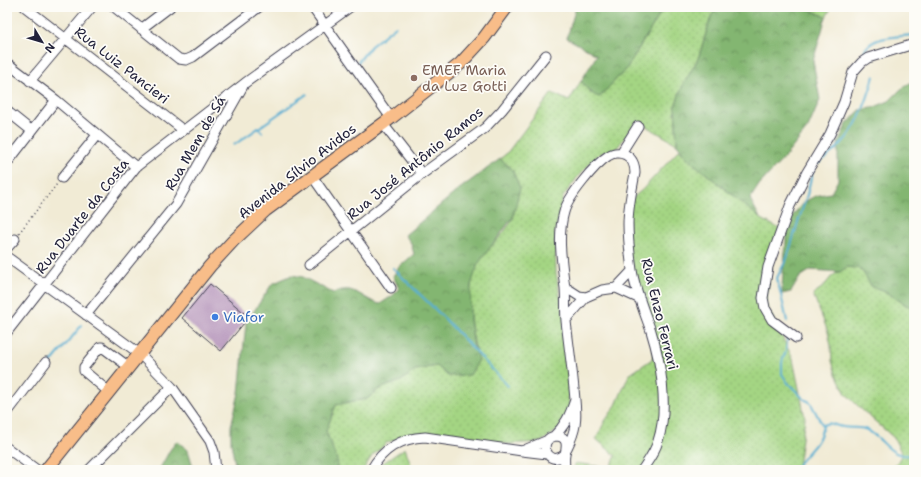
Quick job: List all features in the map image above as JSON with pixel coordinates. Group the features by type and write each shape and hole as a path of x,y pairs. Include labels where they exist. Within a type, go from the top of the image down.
{"main road":[{"name":"Avenida Sílvio Avidos","path":"46,470 210,266 233,241 266,210 387,121 460,64 484,38 507,7"}],"street":[{"name":"Rua Luiz Pancieri","path":"25,7 183,130"},
{"path":"30,81 92,7"},
{"path":"114,7 179,58 186,60 193,57 259,7"},
{"path":"142,28 170,7"},
{"path":"312,7 326,25 422,174"},
{"name":"Rua Mem de Sá","path":"86,315 176,204 245,83 350,7"},
{"path":"796,338 772,320 767,314 763,302 768,267 783,222 807,172 830,134 844,102 853,72 868,58 914,44"},
{"name":"Rua José Antônio Ramos","path":"309,265 422,174 473,137 494,118 546,55"},
{"path":"7,63 56,100 136,167"},
{"name":"Rua Duarte da Costa","path":"7,332 136,167 245,83"},
{"path":"7,163 56,100"},
{"path":"7,111 32,131"},
{"path":"371,470 381,456 399,442 416,437 426,437 522,451 559,458 566,451 575,429 577,413 566,320 565,287 562,268 562,223 564,212 568,201 601,161 609,155 621,153 638,126"},
{"path":"62,178 97,135"},
{"name":"Rua Enzo Ferrari","path":"621,153 631,160 635,170 628,223 628,239 632,271 660,366 663,412 659,440 650,459 642,470"},
{"path":"312,176 391,288"},
{"path":"7,248 15,238"},
{"path":"7,257 140,354 172,387 210,441 214,452 216,470"},
{"path":"616,288 632,271"},
{"path":"565,287 579,296 586,297"},
{"path":"566,320 586,297 602,290 616,288 640,299"},
{"path":"109,392 84,371 84,367 100,347 129,367"},
{"path":"7,413 46,362"},
{"path":"89,470 172,387"},
{"path":"560,470 545,447 550,439 563,426 569,416 575,400"},
{"path":"522,451 556,436 563,438 565,441 566,451 565,470"},
{"path":"7,448 37,470"}],"path":[{"path":"15,238 62,178"}],"green space":[{"path":"576,7 664,7 625,71 600,97 592,93 581,81 597,55 567,38"},
{"path":"664,7 717,7 711,17 698,59 683,85 675,106 677,144 637,121 617,148 599,154 579,175 563,197 555,232 556,273 568,340 569,407 559,429 541,442 508,444 417,433 388,442 372,456 363,470 335,470 337,466 326,431 336,405 367,399 379,389 401,381 415,370 437,366 448,376 479,360 471,325 471,287 481,258 510,224 514,215 512,169 500,159 507,153 552,93 569,101 581,81 591,93 600,97 625,71"},
{"path":"717,7 804,7 826,17 813,61 820,100 808,128 784,158 759,185 750,199 760,218 687,158 677,144 675,106 683,85 698,59 711,17"},
{"path":"804,7 832,7 826,17"},
{"path":"914,80 914,309 883,290 872,287 861,269 847,267 840,272 811,270 800,277 791,292 782,294 786,224 804,202 815,196 831,193 838,180 838,144 846,125 860,110 872,108 889,101 900,90"},
{"path":"680,149 687,158 760,218 780,229 775,240 766,304 793,359 805,418 799,459 799,470 574,470 575,463 610,468 616,456 596,439 605,421 616,405 629,375 652,359 655,341 627,257 629,201 642,190"},
{"path":"500,159 512,169 520,188 513,217 478,264 471,285 470,320 474,346 479,360 470,375 448,376 437,366 415,370 401,381 379,389 367,399 336,405 326,431 338,463 335,470 236,470 231,443 231,426 239,393 246,323 272,284 292,275 303,277 333,293 348,290 380,304 399,289 393,276 399,267 414,254 411,243 405,235 458,190"},
{"path":"847,267 861,269 872,287 883,290 914,309 914,470 889,470 897,463 902,454 894,438 846,394 836,374 832,361 828,332 813,294 823,287 832,276"},
{"path":"177,441 188,450 194,470 159,470 170,450"},
{"path":"405,448 413,470 378,470 380,465"}],"building":[{"name":"Viafor","path":"210,284 249,317 221,351 182,318"}],"waterway":[{"path":"358,62 371,46 396,26"},
{"path":"863,56 865,49 876,41 884,38 914,35"},
{"path":"817,164 838,147 847,137 857,121 869,94 874,76"},
{"path":"234,145 307,94"},
{"path":"258,128 262,132"},
{"path":"787,321 777,278 787,258 807,195 813,169"},
{"path":"393,268 445,319 508,386"},
{"path":"45,370 82,325"},
{"path":"787,338 787,347 782,362 782,374 788,383 804,399 810,402 823,426 815,445 795,470"},
{"path":"823,425 831,424 846,428 864,429 874,434 888,448 898,454 914,455"}],"place":[{"name":"EMEF Maria da Luz Gotti","path":"414,78"},
{"name":"Viafor","path":"215,317"}]}
